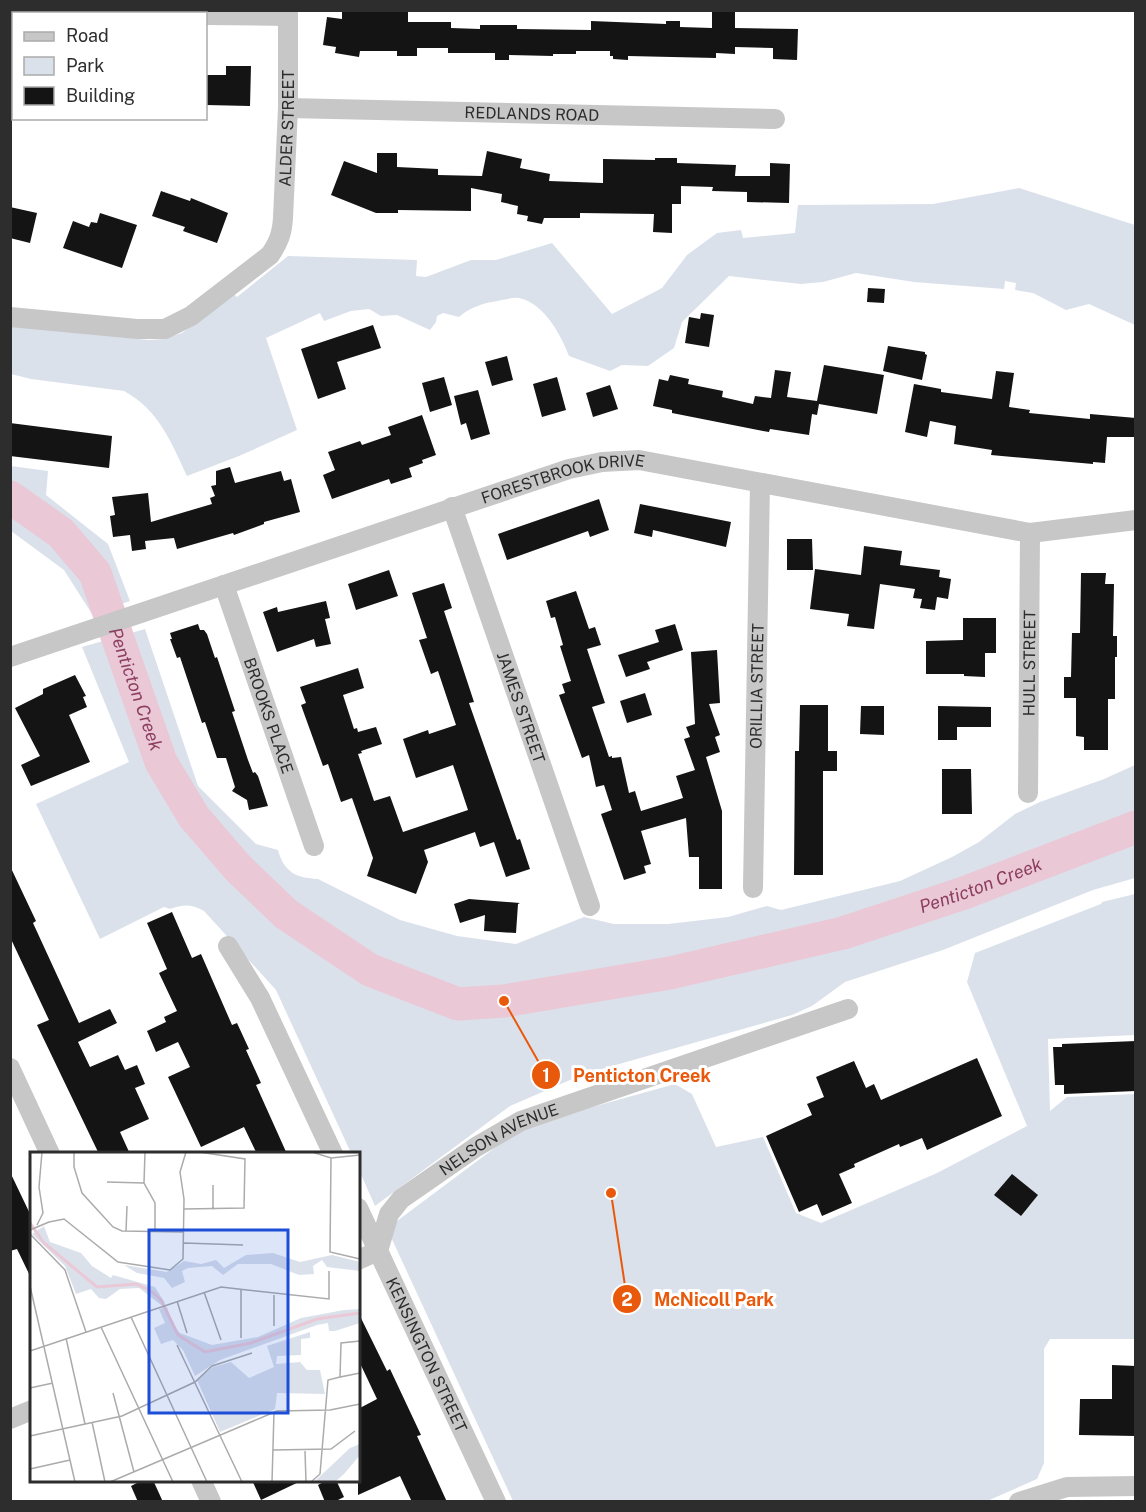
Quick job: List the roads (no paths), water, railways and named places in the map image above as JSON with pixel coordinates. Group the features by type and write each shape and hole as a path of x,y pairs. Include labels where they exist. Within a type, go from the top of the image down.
{"street":[{"path":"10,12 75,12"},
{"path":"207,15 288,13"},
{"name":"ALDER STREET","path":"10,317 137,329 165,329 174,326 200,309 270,255 281,233 283,218 288,108 288,13"},
{"name":"REDLANDS ROAD","path":"288,108 775,119"},
{"name":"FORESTBROOK DRIVE","path":"10,657 452,507 569,469 615,460 639,460 1030,533 1136,520"},
{"name":"ORILLIA STREET","path":"753,888 760,483"},
{"name":"JAMES STREET","path":"452,507 590,906"},
{"name":"HULL STREET","path":"1028,793 1030,533"},
{"name":"BROOKS PLACE","path":"224,585 314,846"},
{"path":"228,946 260,998 332,1152"},
{"name":"NELSON AVENUE","path":"378,1251 389,1214 401,1199 476,1147 521,1121 848,1009"},
{"path":"10,1068 49,1152"},
{"name":"KENSINGTON STREET","path":"360,1212 496,1502"},
{"path":"360,1259 378,1251"},
{"path":"10,1419 30,1411"},
{"path":"202,1482 211,1502"},
{"path":"1024,1500 1067,1487 1136,1486"}],"waterway":[{"name":"Penticton Creek","path":"10,497 61,533 95,573 161,762 194,817 238,868 286,914 370,970 458,1004 504,1001 670,973 843,933 964,893 1136,827"}],"place":[{"name":"Penticton Creek","path":"504,1001"},
{"name":"McNicoll Park","path":"611,1193"}]}
